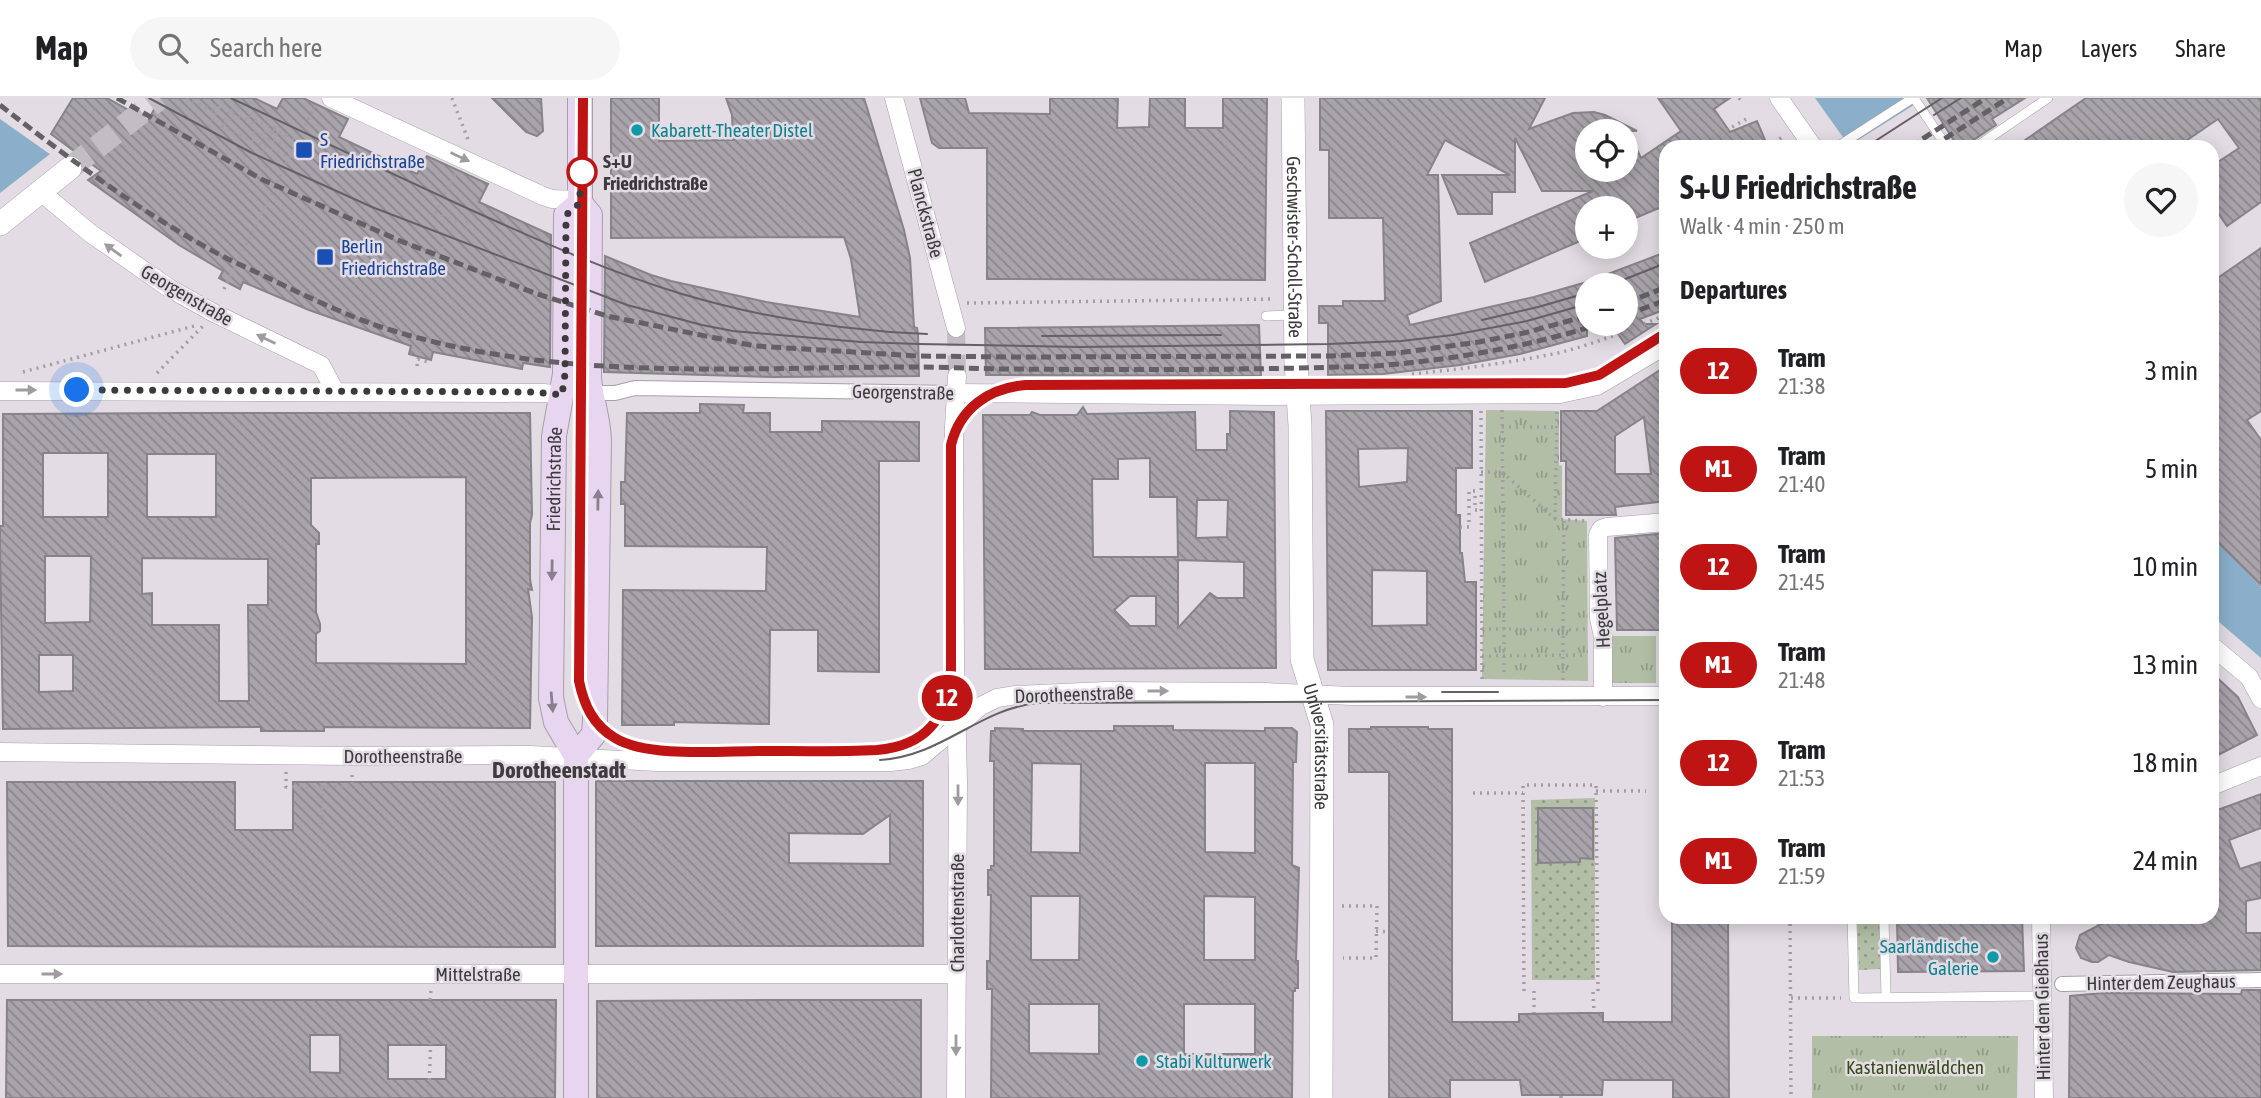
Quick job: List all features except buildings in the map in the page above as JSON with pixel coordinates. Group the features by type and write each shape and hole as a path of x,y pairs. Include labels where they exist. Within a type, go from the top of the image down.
{"main road":[{"name":"Friedrichstraße","path":"580,98 580,201 590,215 590,393 599,436 596,712 594,734 576,756 556,722 551,698 554,436 565,374 566,215 580,201"},
{"path":"576,756 576,1098"}],"street":[{"path":"331,98 543,196 580,201"},
{"name":"Planckstraße","path":"894,98 956,328"},
{"name":"Geschwister-Scholl-Straße","path":"1293,98 1298,396"},
{"path":"1779,98 1808,140"},
{"path":"0,225 70,167"},
{"name":"Georgenstraße","path":"41,192 99,239 169,288 321,365 335,391"},
{"name":"Georgenstraße","path":"590,393 615,393 635,388 957,384 1298,396 1545,395 1575,392 1609,380 1659,349"},
{"path":"957,384 954,428 957,727"},
{"path":"0,391 335,391 562,395"},
{"name":"Universitätsstraße","path":"1298,396 1302,659 1322,725 1321,1098"},
{"path":"1604,528 1659,523"},
{"name":"Hegelplatz","path":"1603,696 1598,535 1604,528"},
{"path":"2219,652 2249,677 2261,699"},
{"name":"Dorotheenstraße","path":"0,752 530,755 657,762 890,762 922,756 988,702 1016,695 1105,691 1266,692 1351,696 1659,696"},
{"name":"Charlottenstraße","path":"956,1098 957,727"},
{"path":"2219,783 2261,766"},
{"name":"Hinter dem Gießhaus","path":"2040,924 2044,1098"},
{"name":"Mittelstraße","path":"0,974 957,974"},
{"name":"Hinter dem Zeughaus","path":"2062,984 2261,980"}],"lane":[{"path":"1848,140 1914,98 1942,140"},
{"path":"1986,140 2048,98"},
{"path":"1266,316 1295,315"},
{"path":"1852,924 1854,998 2042,996"},
{"path":"1884,924 1886,997"}],"path":[{"path":"186,98 216,113"},
{"path":"209,127 224,98"},
{"path":"452,98 467,135"},
{"path":"222,133 229,111 242,107"},
{"path":"229,111 253,123"},
{"path":"224,289 312,112"},
{"path":"223,125 235,114"},
{"path":"239,135 288,158 297,140 248,117"},
{"path":"1720,134 1748,118"},
{"path":"277,123 260,143 290,157"},
{"path":"223,125 246,138"},
{"path":"262,153 267,129 297,143"},
{"path":"254,131 288,147"},
{"path":"458,169 436,212 458,222"},
{"path":"463,229 466,221"},
{"path":"443,246 448,248"},
{"path":"602,292 658,313"},
{"path":"970,303 1272,299"},
{"path":"1412,374 1488,366 1560,352 1659,318"},
{"path":"20,373 207,322 149,382 149,390"},
{"path":"417,366 420,349"},
{"path":"418,359 428,362"},
{"path":"1502,408 1504,697"},
{"path":"1481,409 1482,697"},
{"path":"1555,519 1557,409"},
{"path":"1502,427 1556,428"},
{"path":"1481,472 1502,471 1555,519 1588,521 1604,528"},
{"path":"1469,527 1469,491 1475,491 1475,510 1481,510"},
{"path":"1564,520 1564,696"},
{"path":"1460,527 1481,527"},
{"path":"1481,629 1563,629"},
{"path":"1482,656 1603,654"},
{"path":"1524,991 1523,785 1596,785 1594,1013"},
{"path":"286,787 352,787"},
{"path":"322,787 323,831"},
{"path":"1596,791 1646,792"},
{"path":"1473,793 1523,793"},
{"path":"1342,906 1377,906 1376,958 1342,958"},
{"path":"1790,924 1791,1098"},
{"path":"1376,931 1389,932"},
{"path":"1534,991 1534,1013"},
{"path":"1791,998 1854,998"},
{"path":"429,1087 431,1035"}],"green space":[{"path":"1486,410 1559,411 1562,519 1587,521 1588,681 1482,679"},
{"path":"1608,636 1656,636 1656,683 1608,683"},
{"path":"1595,798 1595,980 1532,980 1531,800"},
{"path":"1857,924 1879,924 1881,969 1859,970"},
{"name":"Kastanienwäldchen","path":"1812,1036 2018,1036 2017,1098 1812,1098"}],"water":[{"path":"0,98 122,98 0,193"},
{"path":"1815,98 1910,98 1938,140 1845,140"},
{"path":"2219,543 2261,587 2261,658 2219,622"}],"pier":[{"path":"0,98 126,98 54,157 0,119"},
{"path":"1917,103 1941,140 1858,140"}],"tunnel":[{"path":"70,168 160,98"},
{"path":"956,328 957,376"}],"tram line":[{"path":"149,98 252,153 372,207 627,305 733,331 919,344 1079,347 1328,344 1401,341 1453,335 1527,321 1575,307"},
{"path":"231,98 523,233 601,266 655,285 742,310 803,322 927,334"},
{"path":"583,98 579,673 582,693 601,728 617,740 647,750 682,753 878,750 906,744 928,730 943,709 950,681 951,445 961,420 969,411 978,402 1000,390 1026,385 1566,383 1599,375 1659,337"},
{"name":"12","path":"583,98 579,681 585,703 598,724 616,739 636,747 673,751 877,750 909,743 931,727 946,702 951,671 951,445 954,432 965,414 974,404 996,391 1026,385 1566,383 1599,375 1659,337"},
{"path":"1877,140 1942,98"},
{"path":"1934,115 1961,98"},
{"path":"1638,274 1659,266"},
{"path":"1482,320 1575,296"},
{"path":"1042,336 1221,335"},
{"path":"1442,692 1498,692"},
{"path":"880,760 923,750 997,714 1038,703 1659,700"}],"railway":[{"path":"117,98 261,179 398,240 537,294 607,316 755,346 918,356 1328,356 1397,353 1479,342 1575,319"},
{"path":"1921,140 1986,98"},
{"path":"1943,140 2008,98"},
{"path":"0,105 111,187 168,225 228,259 380,327 457,347 521,358 586,365 716,369 1194,369 1375,366 1489,351 1575,331"},
{"path":"1638,298 1659,290"},
{"path":"1638,310 1659,303"}],"place":[{"name":"Kabarett-Theater Distel","path":"637,130"},
{"name":"S Friedrichstraße","path":"304,150"},
{"name":"S+U Friedrichstraße","path":"582,172"},
{"name":"Berlin Friedrichstraße","path":"325,257"},
{"name":"Saarländische Galerie","path":"1993,957"},
{"name":"Stabi Kulturwerk","path":"1142,1061"}],"district":[{"name":"Dorotheenstadt","path":"559,770"}],"route":[{"path":"77,390 534,392 562,395 565,374 566,215 580,203 582,172"}]}
